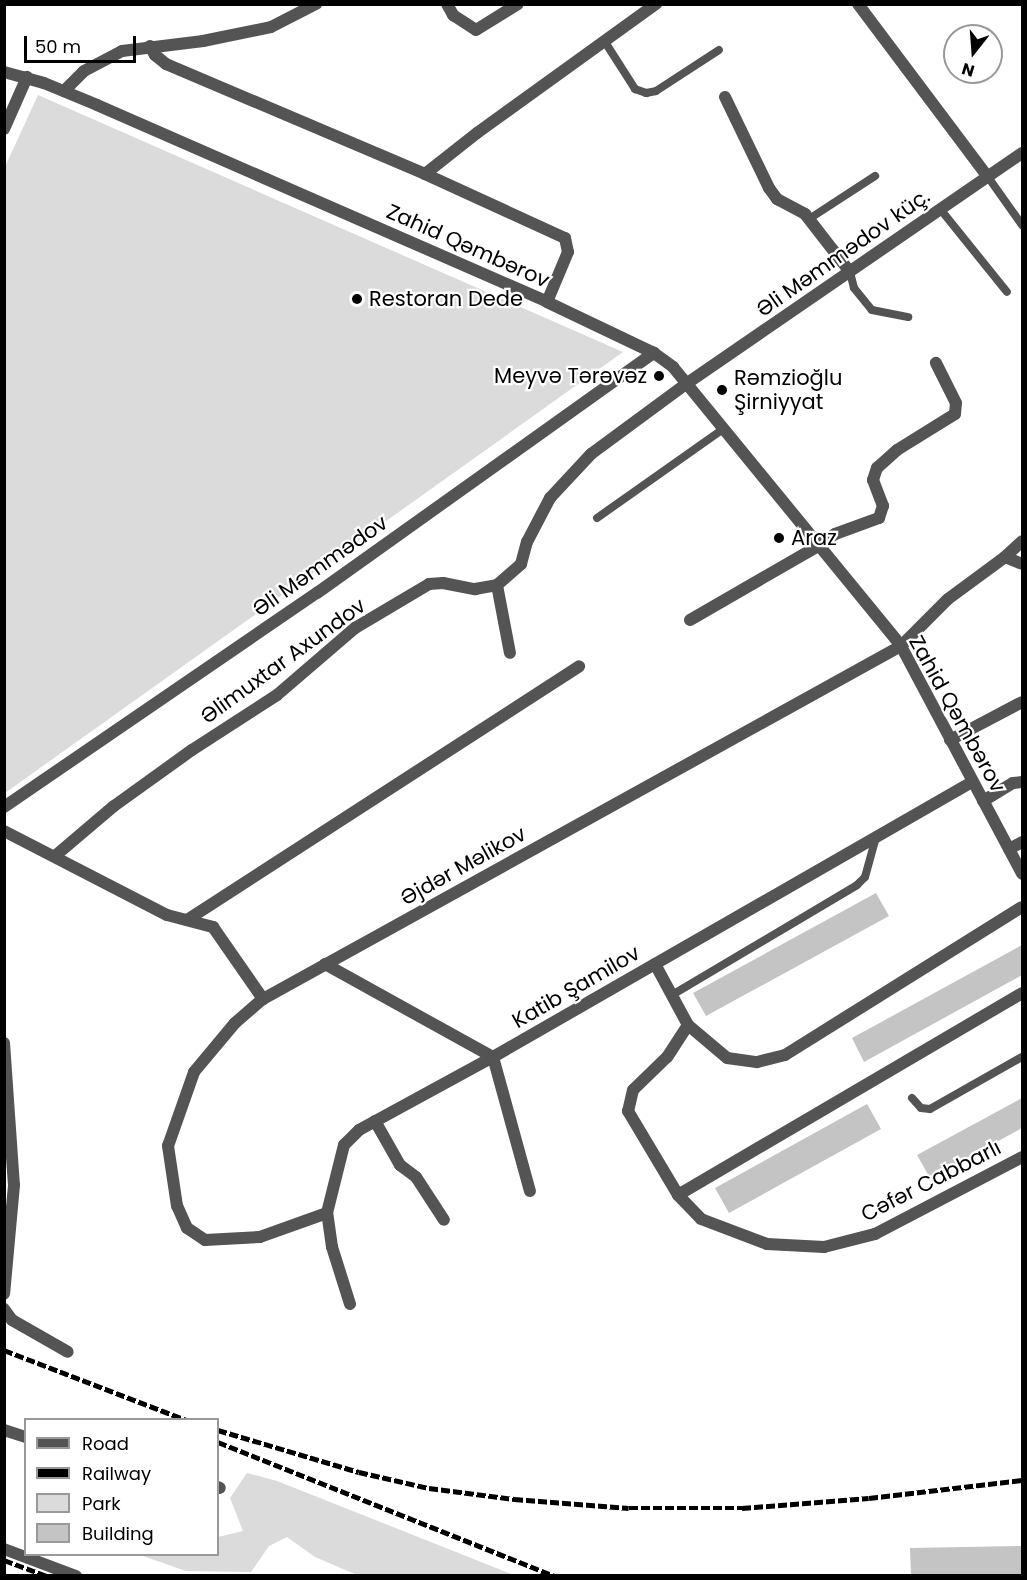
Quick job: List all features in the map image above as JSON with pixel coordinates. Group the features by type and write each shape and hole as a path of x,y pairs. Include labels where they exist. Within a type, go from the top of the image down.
{"street":[{"path":"64,91 84,71 122,51 203,41 271,27 316,4"},
{"path":"447,4 453,15 476,30 518,4"},
{"path":"425,174 477,133 656,4"},
{"path":"858,4 988,177"},
{"path":"150,46 155,55 166,64 425,174 565,238 568,252 547,302"},
{"name":"Zahid Qəmbərov","path":"4,72 27,77 64,91 547,302 654,353 673,367 901,646 1023,874"},
{"path":"4,129 27,77"},
{"path":"725,97 769,188 777,199 801,210 850,272"},
{"name":"Əli Məmmədov küç.","path":"686,384 1023,153"},
{"name":"Əli Məmmədov","path":"4,807 317,593 654,353"},
{"path":"690,620 835,534 879,518 883,506 873,480 877,468 897,450 955,414 956,403 936,363"},
{"path":"510,652 497,585 522,564 537,519 566,478 591,454 686,384"},
{"name":"Əjdər Məlikov","path":"327,1214 260,1237 205,1240 187,1228 177,1206 168,1146 181,1102 194,1072 235,1023 263,999 901,646 948,599 1023,541"},
{"path":"1005,557 1023,564"},
{"name":"Əlimuxtar Axundov","path":"55,856 114,806 192,750 277,694 355,628 429,584 443,583 475,589 497,585"},
{"path":"187,920 579,666"},
{"path":"950,740 1023,702"},
{"name":"Katib Şamilov","path":"350,1304 332,1247 327,1214 344,1145 358,1130 493,1058 972,782"},
{"path":"983,801 1013,783 1023,782"},
{"path":"4,831 167,915 213,927 263,999"},
{"path":"1009,849 1023,842"},
{"path":"656,964 688,1025 727,1058 758,1062 785,1055 1023,907"},
{"path":"325,964 493,1058 530,1191"},
{"path":"678,1195 1023,993"},
{"name":"Cəfər Cabbarlı","path":"688,1025 667,1057 633,1090 628,1111 678,1195 701,1219 767,1244 824,1247 875,1234 1023,1156"},
{"path":"4,1043 14,1185 4,1294"},
{"path":"375,1121 400,1165 416,1178 444,1220"},
{"path":"4,1309 12,1320 68,1352"},
{"path":"4,1430 24,1436"},
{"path":"4,1550 76,1575"}],"lane":[{"path":"605,42 634,89 646,93 657,91 719,50"},
{"path":"809,219 874,176"},
{"path":"988,177 1023,225"},
{"path":"941,210 1007,292"},
{"path":"850,272 854,288 872,310 908,317"},
{"path":"597,518 723,429"},
{"path":"672,995 857,885 865,877 876,837"},
{"path":"912,1098 921,1108 930,1109 1023,1057"}],"green space":[{"path":"38,95 623,352 5,793 4,169"},
{"path":"247,1473 277,1481 514,1575 357,1575 315,1557 287,1537 269,1546 251,1572 186,1571 143,1556 219,1556 219,1537 243,1531 230,1498"}],"building":[{"path":"876,893 889,916 706,1016 693,993"},
{"path":"1022,945 1022,975 864,1062 852,1038"},
{"path":"1022,1098 1022,1128 930,1178 917,1155"},
{"path":"867,1104 881,1129 729,1213 715,1188"},
{"path":"1022,1546 1022,1576 911,1576 910,1548"}],"railway":[{"path":"4,1350 181,1418"},
{"path":"219,1430 359,1472 429,1488 514,1499 629,1508 742,1508 869,1498 1022,1480"},
{"path":"219,1442 555,1576"},
{"path":"4,1560 47,1576"}],"place":[{"name":"Restoran Dede","path":"357,299"},
{"name":"Meyvə Tərəvəz","path":"659,376"},
{"name":"Rəmzioğlu Şirniyyat","path":"722,390"},
{"name":"Araz","path":"779,538"}]}
